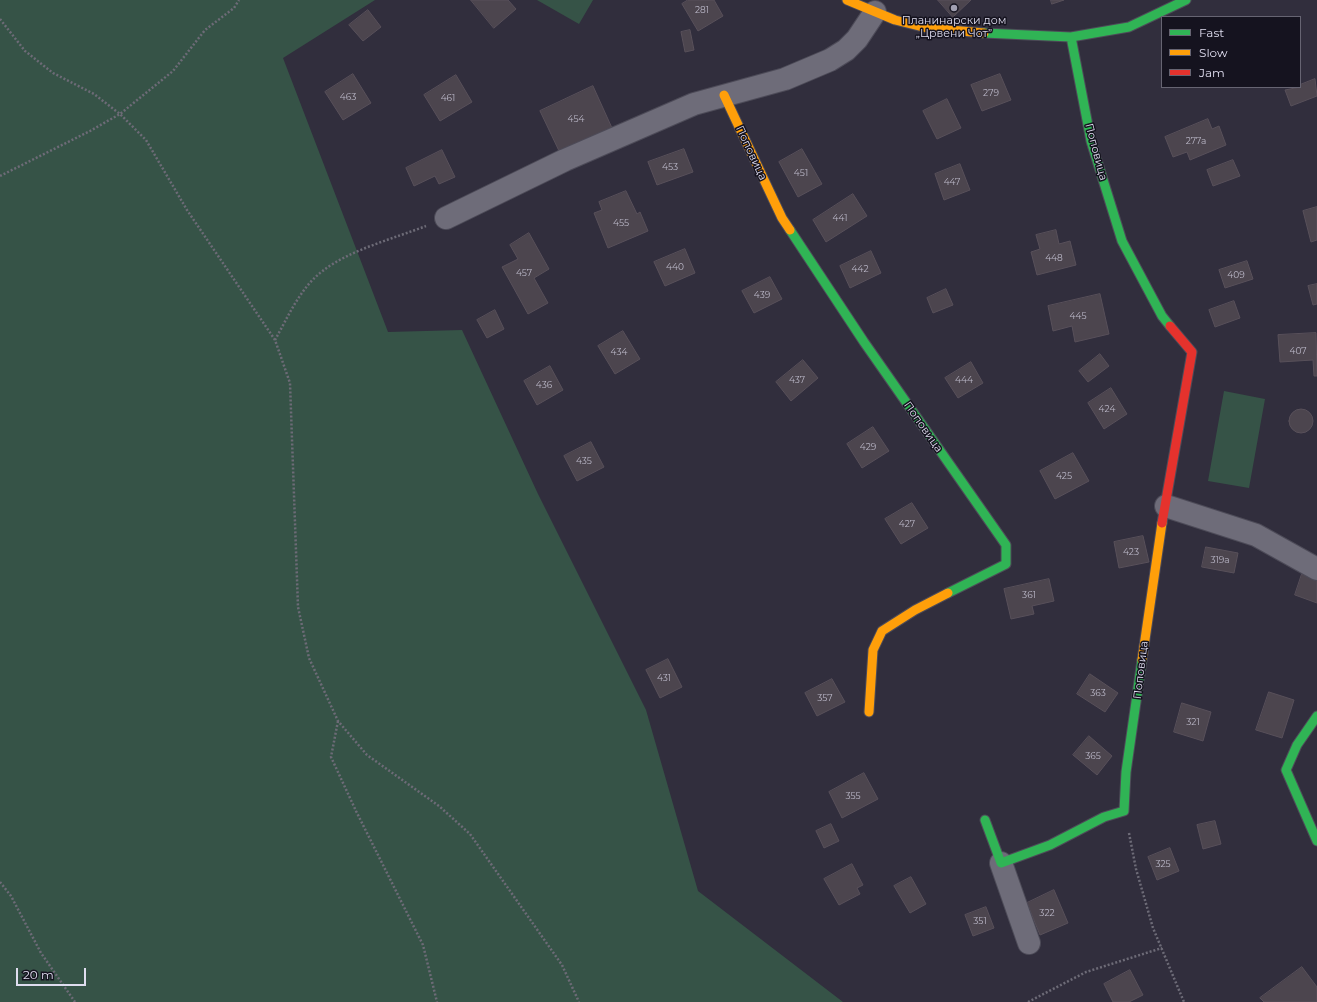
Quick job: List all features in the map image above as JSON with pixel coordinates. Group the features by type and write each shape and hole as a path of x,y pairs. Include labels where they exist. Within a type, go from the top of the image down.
{"street":[{"path":"847,0 875,12 927,28 972,33 1071,37 1129,28 1186,0"},
{"path":"446,218 565,160 694,104 785,79 830,60 846,50 857,39 875,12"},
{"name":"Поповица","path":"1071,37 1091,141 1122,241 1162,316 1192,352 1166,506 1158,539 1126,772 1124,811"},
{"name":"Поповица","path":"724,95 782,218 869,348 978,507 1006,545 1006,564 915,610 882,631 873,650 869,712"},
{"path":"1166,506 1256,536 1317,569"},
{"path":"1317,716 1297,745 1286,770 1296,798 1317,841"},
{"path":"1002,863 1050,845 1104,817 1124,811"},
{"path":"985,820 1002,863 1029,943"}],"path":[{"path":"0,176 90,131 120,114 173,71 206,30 234,8 239,0"},
{"path":"0,19 25,51 53,73 94,94 120,114 146,140 187,210 275,340 290,384 298,607 309,658 338,721 367,755 439,806 470,834 562,965 579,1002"},
{"path":"275,340 309,284 323,270 349,256 446,218"},
{"path":"338,721 331,757 356,811 423,944 437,1002"},
{"path":"1124,811 1136,869 1153,928 1184,1002"},
{"path":"0,882 11,896 41,953 75,1002"},
{"path":"1028,1002 1086,972 1162,948"}],"green space":[{"path":"0,0 375,0 283,58 388,332 462,330 538,494 646,710 698,891 843,1002 0,1002"},
{"path":"537,0 593,0 579,24"},
{"path":"1224,391 1265,399 1249,488 1208,481"}],"building":[{"path":"471,0 508,0 516,9 494,28"},
{"path":"688,0 714,0 723,16 698,31 682,4"},
{"name":"Планинарски дом „Црвени Чот”","path":"938,0 971,0 953,17"},
{"path":"1051,0 1064,0 1052,4"},
{"path":"368,10 381,27 363,41 349,25"},
{"path":"690,30 694,50 685,52 681,32"},
{"path":"353,74 371,103 343,120 325,92"},
{"path":"1000,74 1011,100 982,111 971,85"},
{"path":"456,75 472,102 440,121 424,95"},
{"path":"1315,79 1317,96 1291,106 1285,90 1301,88 1301,85"},
{"path":"593,86 612,128 560,153 540,111"},
{"path":"947,99 961,128 937,139 923,111"},
{"path":"1208,119 1212,129 1219,126 1226,145 1190,160 1187,152 1173,157 1165,137"},
{"path":"684,149 693,172 657,185 648,162"},
{"path":"802,149 822,184 798,197 779,162"},
{"path":"442,150 455,177 439,184 435,176 414,186 406,168"},
{"path":"1233,160 1240,176 1213,186 1207,170"},
{"path":"960,164 970,190 944,200 935,174"},
{"path":"626,191 637,214 640,212 648,231 608,248 594,213 602,210 599,202"},
{"path":"853,194 867,216 826,242 813,220"},
{"path":"1317,207 1317,240 1311,242 1303,211"},
{"path":"1056,230 1059,244 1070,241 1076,265 1037,275 1031,252 1040,249 1036,235"},
{"path":"529,233 549,269 534,278 548,303 528,314 502,267 518,259 510,245"},
{"path":"685,249 695,273 665,286 654,262"},
{"path":"871,251 881,273 850,288 840,266"},
{"path":"1247,261 1253,279 1225,288 1219,270"},
{"path":"770,277 782,299 754,313 742,291"},
{"path":"1317,284 1317,304 1313,305 1308,286"},
{"path":"946,289 953,305 933,313 927,298"},
{"path":"1100,294 1109,334 1075,342 1072,326 1053,331 1048,306"},
{"path":"1234,301 1240,318 1215,327 1209,310"},
{"path":"495,310 504,329 487,338 477,320"},
{"path":"623,331 640,359 615,374 598,346"},
{"path":"1316,333 1317,376 1314,376 1313,360 1280,362 1278,335"},
{"path":"1100,354 1109,366 1088,382 1079,371"},
{"path":"803,360 818,378 791,401 776,382"},
{"path":"971,362 983,383 958,398 945,378"},
{"path":"550,366 563,390 537,405 524,381"},
{"path":"1111,388 1127,414 1104,429 1088,403"},
{"path":"1301,409 1310,412 1313,421 1310,430 1301,433 1292,430 1289,421 1292,412"},
{"path":"873,427 889,451 862,468 847,444"},
{"path":"591,442 604,467 577,481 564,456"},
{"path":"1073,453 1089,481 1055,499 1040,471"},
{"path":"912,503 928,528 901,544 885,519"},
{"path":"1143,536 1149,562 1119,568 1114,542"},
{"path":"1206,547 1238,553 1234,573 1202,567"},
{"path":"1302,574 1317,579 1317,603 1295,595"},
{"path":"1049,579 1054,601 1032,606 1034,614 1011,619 1004,589"},
{"path":"668,659 682,687 660,698 646,670"},
{"path":"1090,674 1118,693 1105,712 1077,694"},
{"path":"832,679 845,702 817,716 805,693"},
{"path":"1269,692 1294,700 1282,738 1256,730"},
{"path":"1182,703 1211,712 1203,741 1174,732"},
{"path":"1089,736 1112,756 1097,775 1073,755"},
{"path":"864,773 878,799 842,818 829,792"},
{"path":"1215,821 1221,844 1203,849 1197,825"},
{"path":"831,824 839,841 824,848 816,831"},
{"path":"1170,848 1179,871 1157,880 1148,857"},
{"path":"852,864 863,885 857,888 860,894 839,905 824,879"},
{"path":"911,877 926,904 910,913 894,886"},
{"path":"1054,890 1068,923 1040,935 1027,903"},
{"path":"986,907 994,928 973,936 965,915"},
{"path":"1302,967 1317,987 1317,1002 1264,1002 1260,998"},
{"path":"1130,970 1143,995 1129,1002 1113,1002 1104,984"}],"traffic: fast":[{"path":"984,33 1071,37 1129,27 1186,0"},
{"path":"1071,37 1091,141 1122,241 1162,316 1170,326"},
{"path":"790,230 864,342 1006,545 1006,564 948,593"},
{"path":"985,820 1001,863 1050,845 1104,817 1124,811 1126,772 1142,660"},
{"path":"1317,716 1297,745 1286,770 1317,841"}],"traffic: slow":[{"path":"847,0 895,20 927,28 984,33"},
{"path":"724,95 782,218 790,230"},
{"path":"1142,660 1162,523"},
{"path":"869,712 873,650 882,631 915,610 948,593"}],"traffic: jam":[{"path":"1162,523 1192,352 1170,326"}],"place":[{"name":"Планинарски дом „Црвени Чот”","path":"954,8"}]}
